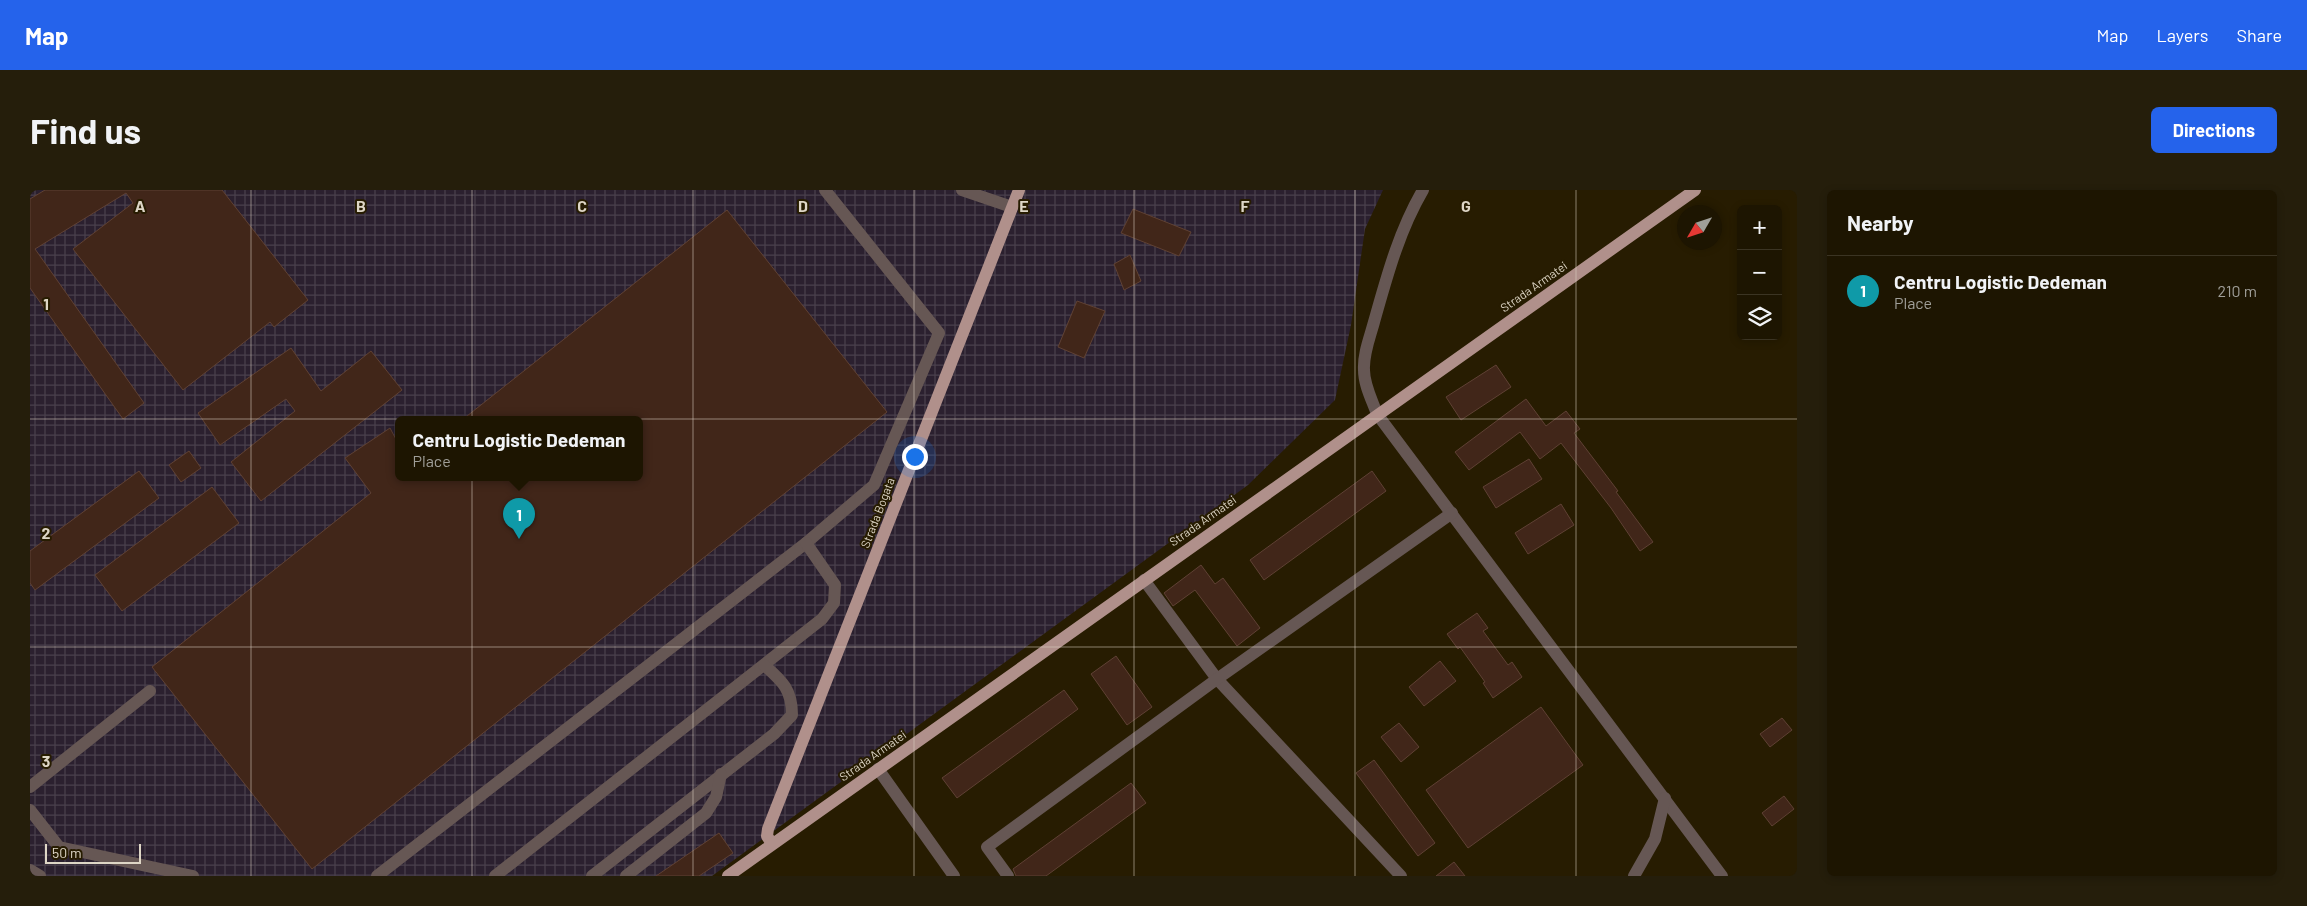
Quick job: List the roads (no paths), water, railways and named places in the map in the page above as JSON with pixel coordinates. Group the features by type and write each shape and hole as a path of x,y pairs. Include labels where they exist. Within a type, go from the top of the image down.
{"main road":[{"name":"Strada Bogata","path":"772,844 767,836 768,829 1019,190"},
{"name":"Strada Armatei","path":"728,876 1695,190"}],"street":[{"path":"377,876 806,543 874,485 939,333 825,190"},
{"path":"962,190 1012,207"},
{"path":"1423,190 1411,211 1391,261 1367,348 1365,377 1377,414 1722,876"},
{"path":"1008,876 987,847 1217,678 1452,514"},
{"path":"495,876 822,620 834,603 835,585 806,543"},
{"path":"1144,580 1217,678 1401,876"},
{"path":"592,876 774,734 792,715 792,699 782,681 764,666"},
{"path":"30,787 150,691"},
{"path":"878,769 954,876"},
{"path":"626,876 706,813 716,797 721,774"},
{"path":"1634,876 1655,839 1665,798"},
{"path":"30,810 59,847 193,876"},
{"path":"30,870 40,876"}],"place":[{"name":"Centru Logistic Dedeman","path":"519,539"}]}
